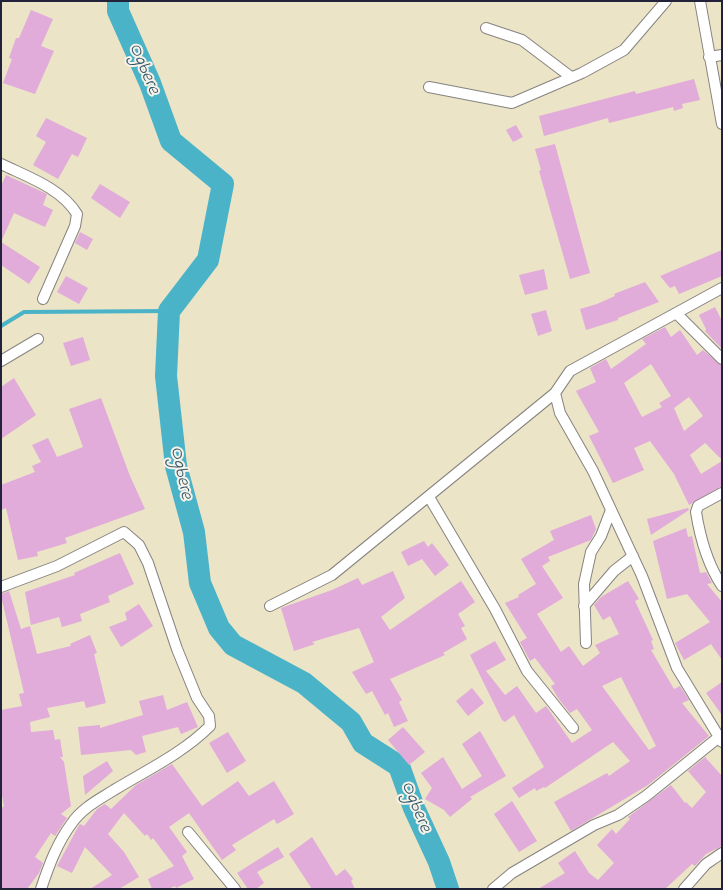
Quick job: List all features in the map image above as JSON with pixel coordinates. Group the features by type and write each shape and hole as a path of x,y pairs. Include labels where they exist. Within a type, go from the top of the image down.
{"street":[{"path":"429,87 512,103 571,77 624,50 666,1"},
{"path":"700,1 708,57 722,124"},
{"path":"486,28 522,40 571,77"},
{"path":"708,57 722,55"},
{"path":"1,164 44,184 66,200 78,214 75,226 43,300"},
{"path":"270,606 332,575 555,393 570,371 722,288"},
{"path":"677,314 722,359"},
{"path":"1,361 38,339"},
{"path":"493,889 512,873 625,810 720,739 677,668 633,556 593,471 560,413 555,393"},
{"path":"722,493 698,506 696,512 708,557 722,586"},
{"path":"429,497 495,609 527,671 573,728"},
{"path":"586,642 584,584 591,552 601,536 611,510"},
{"path":"1,587 58,566 124,532 139,545 148,563 177,649 197,698 209,716 210,726 198,738 90,805 72,821 53,855 41,889"},
{"path":"584,606 614,572 633,556"},
{"path":"188,832 235,889"},
{"path":"684,889 706,864 722,853"}],"building":[{"path":"31,10 53,19 41,46 54,51 35,94 3,83 12,59 9,58 16,38 19,38"},
{"path":"694,79 700,100 682,104 683,108 674,111 673,107 609,123 608,118 544,136 539,116 635,91 636,94"},
{"path":"46,118 87,138 78,157 72,154 58,179 33,165 46,142 36,136"},
{"path":"516,125 523,137 513,142 506,130"},
{"path":"555,144 590,273 570,279 539,171 541,170 535,149"},
{"path":"6,175 47,194 43,205 53,210 45,227 14,213 1,242 1,186"},
{"path":"100,184 130,202 120,218 91,198"},
{"path":"80,232 93,239 87,250 75,243"},
{"path":"1,242 40,267 29,284 1,265"},
{"path":"722,250 722,276 679,294 675,286 670,288 660,276"},
{"path":"544,269 548,289 525,295 519,275"},
{"path":"66,276 88,288 79,304 57,292"},
{"path":"645,282 659,302 618,318 618,320 586,330 580,309 597,304 615,296 614,294"},
{"path":"715,307 722,321 722,349 705,331 706,329 699,315"},
{"path":"546,310 552,331 538,336 531,314"},
{"path":"665,327 671,337 680,330 697,355 703,350 722,366 722,460 705,443 690,455 701,474 722,461 722,486 689,505 674,474 650,441 634,448 644,470 613,483 589,436 599,432 576,391 596,382 590,368 606,359 611,369 646,344 642,339","holes":["651,364 671,396 659,403 662,407 642,417 624,383","689,397 703,416 684,431 674,408"]},
{"path":"83,337 90,360 71,366 63,343"},
{"path":"14,378 36,415 1,439 1,387"},
{"path":"101,398 130,476 145,509 65,538 67,543 37,552 38,556 18,560 6,508 1,510 1,485 35,472 32,466 41,462 32,445 48,438 57,457 83,447 69,409"},
{"path":"688,508 689,510 651,535 647,519"},
{"path":"591,515 596,529 591,540 548,557 550,561 542,566 563,598 537,614 561,652 569,646 583,666 600,653 595,645 619,634 610,616 603,620 594,605 601,597 628,581 639,599 635,601 653,640 651,641 654,649 651,650 674,689 680,686 689,700 682,703 709,736 648,785 571,831 554,802 607,773 609,776 630,761 613,742 545,788 536,791 535,788 519,798 512,788 544,767 514,715 505,722 502,720 470,655 495,641 506,660 486,671 505,695 517,686 536,713 546,706 572,743 592,730 577,709 570,713 558,698 551,686 555,684 535,658 530,661 520,642 527,638 505,603 519,597 518,595 536,584 521,559 554,540 550,531","holes":["621,677 656,746 649,750 602,686"]},
{"path":"686,528 688,537 692,536 700,573 706,572 712,583 707,584 722,602 722,660 711,644 684,660 675,643 710,622 687,594 667,599 653,541"},
{"path":"424,541 428,547 432,543 449,565 435,576 422,559 408,566 401,552"},
{"path":"120,553 134,584 108,596 110,602 80,614 82,621 62,627 59,617 31,625 25,592 75,575 74,573"},
{"path":"393,571 405,598 381,617 390,630 461,581 475,602 458,614 465,626 461,628 467,639 443,653 445,655 390,679 402,700 399,702 408,721 394,727 388,713 385,715 372,691 366,694 352,672 374,662 359,628 312,642 315,644 294,651 281,608 332,590 358,578 362,585"},
{"path":"9,591 21,629 30,626 37,654 71,646 70,644 90,635 97,653 94,654 106,703 86,708 84,701 47,708 50,717 30,722 31,732 53,730 55,740 60,739 63,757 60,757 64,762 71,806 61,814 67,818 55,836 51,833 35,857 43,863 39,873 27,889 1,889 1,809 4,806 1,790 1,710 22,706 19,694 24,693 1,596 1,594"},
{"path":"139,604 153,626 121,647 109,627 127,620 125,613"},
{"path":"722,682 722,715 706,693"},
{"path":"472,688 484,703 468,716 456,701"},
{"path":"163,695 167,710 187,702 198,727 181,734 178,727 142,736 146,752 136,755 131,750 81,755 78,727 100,725 100,728 143,715 139,701"},
{"path":"403,727 425,752 409,765 388,740"},
{"path":"480,731 506,776 470,797 472,799 450,817 444,810 425,799 432,788 421,773 443,757 462,789 482,776 462,744"},
{"path":"228,732 246,761 227,773 209,743"},
{"path":"705,757 722,776 722,846 706,854 695,866 692,864 665,889 538,889 565,873 558,863 575,851 589,873 598,880 614,863 597,845 612,829 616,834 630,819 628,817 671,785 685,803 692,808 706,792 688,771"},
{"path":"107,761 113,771 85,795 83,776"},
{"path":"172,764 202,806 238,781 249,796 274,781 294,814 277,824 274,819 232,845 236,850 222,860 189,813 169,827 187,852 182,856 194,879 176,888 175,886 168,889 152,889 148,879 174,866 153,838 151,840 147,834 145,836 124,813 108,834 124,852 139,877 119,889 90,889 112,875 85,847 72,873 57,866 80,824 84,826 97,809 105,804 111,809 136,785"},
{"path":"512,801 537,841 519,852 494,814"},
{"path":"312,837 336,876 345,869 353,879 351,881 355,889 312,889 289,854"},
{"path":"278,847 284,857 257,872 264,883 256,889 248,889 237,873"}],"waterway":[{"name":"Ogbere","path":"118,1 118,11 150,83 171,141 223,184 208,260 169,311 166,376 176,466 194,532 200,583 219,628 233,645 304,683 351,722 363,743 399,766 414,808 439,862 448,889"},
{"path":"1,326 24,312 169,311"}]}
